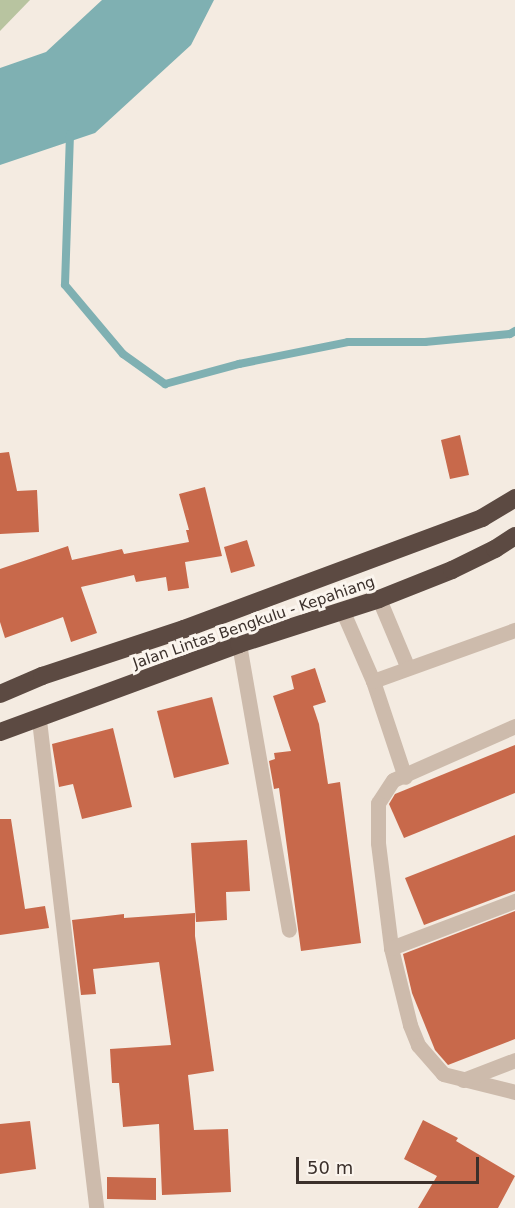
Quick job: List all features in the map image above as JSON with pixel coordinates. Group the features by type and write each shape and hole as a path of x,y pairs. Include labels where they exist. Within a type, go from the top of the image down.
{"highway":[{"name":"Jalan Lintas Bengkulu - Kepahiang","path":"0,694 42,676 184,629 483,518 515,498"},
{"name":"Jalan Lintas Bengkulu - Kepahiang","path":"0,732 39,720 239,644 379,599 452,570 495,549 515,536"}],"street":[{"path":"379,599 407,666"},
{"path":"343,612 373,681 405,777"},
{"path":"373,681 407,666 515,630"},
{"path":"239,644 289,930"},
{"path":"39,720 96,1208"},
{"path":"515,726 405,777 393,780 378,803 378,843 391,948 410,1025 418,1045 443,1074 515,1092"},
{"path":"391,948 515,901"},
{"path":"463,1080 515,1060"}],"green space":[{"path":"0,0 30,0 0,31"}],"water":[{"path":"102,0 214,0 191,45 95,133 0,165 0,68 46,52"}],"building":[{"path":"460,435 469,475 450,479 441,440"},
{"path":"9,452 17,491 37,490 39,532 0,534 0,453"},
{"path":"205,487 222,556 185,562 189,588 168,591 166,577 136,582 134,575 81,587 97,633 71,642 63,617 5,638 0,622 0,569 68,546 72,560 122,549 124,554 189,542 186,530 189,530 179,494"},
{"path":"247,540 255,566 231,573 224,547"},
{"path":"315,668 326,702 313,706 319,724 328,784 340,782 361,943 301,951 279,788 274,789 269,761 275,759 274,753 291,751 273,696 294,689 291,676"},
{"path":"212,697 229,764 174,778 157,711"},
{"path":"113,728 132,807 82,819 73,784 59,787 52,744"},
{"path":"515,745 515,793 404,838 389,804 395,794"},
{"path":"0,819 11,819 25,909 45,906 49,928 0,935"},
{"path":"515,835 515,891 424,925 405,878"},
{"path":"247,840 250,891 226,892 227,920 196,922 191,843"},
{"path":"515,911 515,1039 448,1065 435,1050 412,993 403,954"},
{"path":"195,913 195,936 214,1071 188,1075 194,1130 228,1129 231,1192 162,1195 159,1124 123,1127 119,1083 112,1083 110,1049 171,1045 159,962 93,969 96,994 81,995 72,920 124,914 124,918"},
{"path":"423,1120 458,1138 456,1141 515,1176 498,1208 418,1208 437,1176 404,1159"},
{"path":"30,1121 36,1169 0,1174 0,1124"},
{"path":"107,1177 156,1178 156,1200 107,1199"}],"waterway":[{"path":"70,134 65,285 123,354 165,384 239,364 348,342 425,342 510,334 515,331"}]}
